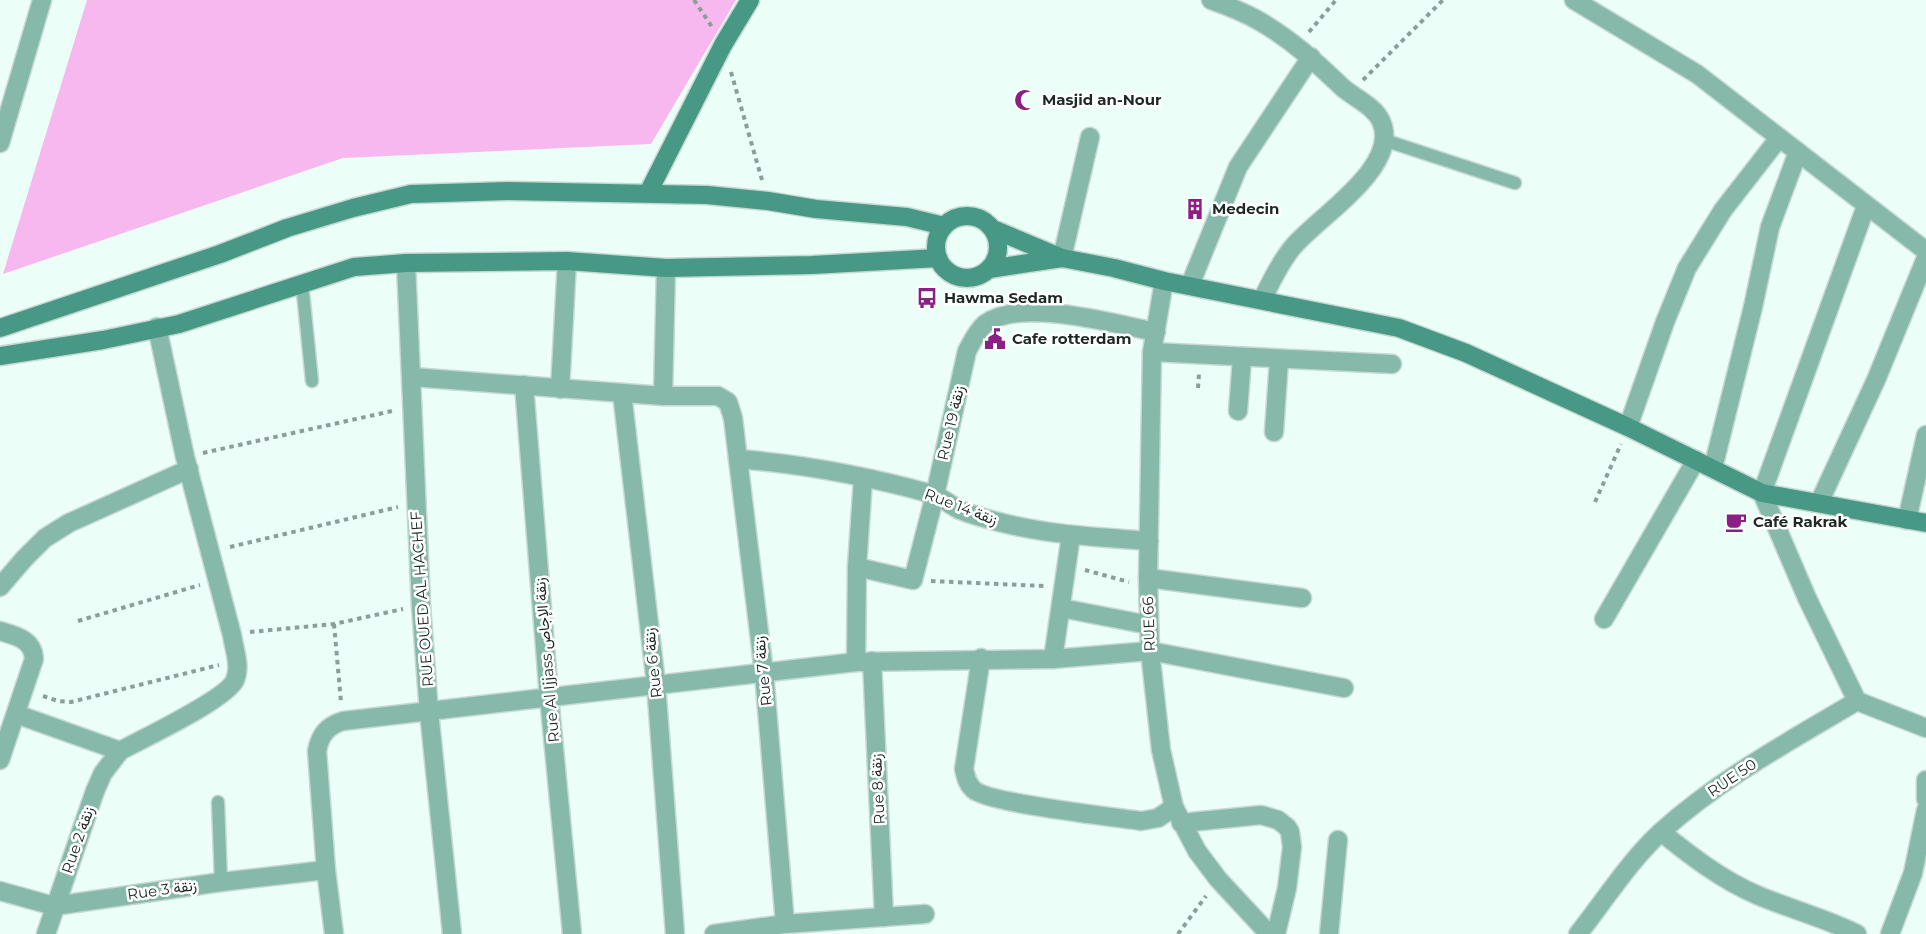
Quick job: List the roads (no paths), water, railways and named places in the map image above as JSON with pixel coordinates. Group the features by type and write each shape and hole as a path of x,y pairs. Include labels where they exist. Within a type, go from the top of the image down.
{"street":[{"path":"648,194 723,45 750,0"},
{"path":"1211,0 1260,21 1304,52 1350,94 1377,114 1382,125 1384,140 1377,161 1365,178 1292,248 1262,300"},
{"path":"1574,0 1696,74 1926,251"},
{"path":"0,143 39,3"},
{"path":"1190,285 1238,167 1304,52"},
{"path":"1062,258 1090,136"},
{"path":"1629,427 1665,322 1687,268 1723,210 1779,138"},
{"path":"1713,468 1753,307 1770,227 1798,152"},
{"path":"0,328 220,254 287,228 384,199 429,193 508,191 707,195 768,201 816,209 907,217 944,226"},
{"path":"1866,206 1762,493 1806,598 1857,701 1926,728"},
{"path":"969,215 987,222 993,229 999,245 994,262 989,269 981,275 961,278 951,274 943,267 938,258 936,241 944,226 960,216 969,215"},
{"path":"993,229 1062,258 1399,328 1466,353 1629,427 1762,493 1926,523"},
{"path":"0,356 103,340 179,324 354,267 405,263 567,261 666,268 812,265 938,258"},
{"path":"989,269 1062,258"},
{"path":"1819,503 1876,380 1926,258"},
{"path":"560,389 567,261"},
{"name":"RUE OUED AL HACHEF","path":"405,263 421,606 429,712 452,934"},
{"path":"412,377 663,396 666,268"},
{"name":"RUE 66","path":"1164,281 1152,352 1148,583 1150,651 1161,750 1178,815 1197,851 1218,879 1269,934"},
{"name":"Rue 19 زنقة","path":"857,567 913,580 968,351 976,334 985,325 1002,316 1024,312 1049,313 1156,332"},
{"path":"16,714 120,751 215,699 227,690 236,678 237,660 232,634 187,463 157,327"},
{"path":"1152,352 1392,364"},
{"path":"1238,411 1242,358"},
{"path":"1274,432 1279,360"},
{"name":"Rue Al Ijjass زنقة الإجاص","path":"524,385 549,697 572,934"},
{"name":"Rue 6 زنقة","path":"622,393 656,684 675,934"},
{"name":"Rue 7 زنقة","path":"663,396 720,397 728,402 733,418 764,673 785,924"},
{"path":"1907,520 1926,435"},
{"name":"Rue 14 زنقة","path":"738,459 793,465 935,495 961,510 999,522 1071,535 1149,542"},
{"path":"1604,620 1696,460"},
{"path":"0,587 45,538 187,463"},
{"name":"Rue 8 زنقة","path":"862,479 856,623 864,661 884,917"},
{"path":"1053,659 1071,535"},
{"path":"1148,583 1302,598"},
{"path":"1061,608 1149,626"},
{"path":"0,631 18,636 31,646 34,659 0,760"},
{"path":"334,934 326,870 317,751 319,741 326,730 343,721 864,661 1053,659 1150,651 1344,688"},
{"path":"981,658 964,769 968,784 974,790 1000,799 1141,821 1178,815 1207,821 1239,815 1261,814 1278,820 1290,832 1292,847 1283,914 1276,934"},
{"name":"RUE 50","path":"1578,934 1633,862 1661,832 1715,788 1857,701"},
{"name":"Rue 2 زنقة","path":"46,934 99,781 120,751"},
{"path":"1926,780 1926,799"},
{"path":"1890,934 1912,873 1926,810"},
{"path":"1661,832 1699,862 1755,894 1795,911 1839,925 1857,934"},
{"path":"1329,934 1338,840"},
{"name":"Rue 3 زنقة","path":"0,891 54,906 221,882 326,870"},
{"path":"714,934 785,924 925,914"}],"lane":[{"path":"1384,140 1515,183"},
{"path":"302,283 312,381"},
{"path":"218,802 221,882"}],"place":[{"name":"Masjid an-Nour","path":"1025,100"},
{"name":"Medecin","path":"1195,209"},
{"name":"Hawma Sedam","path":"927,298"},
{"name":"Cafe rotterdam","path":"995,339"},
{"name":"Café Rakrak","path":"1736,522"}]}
